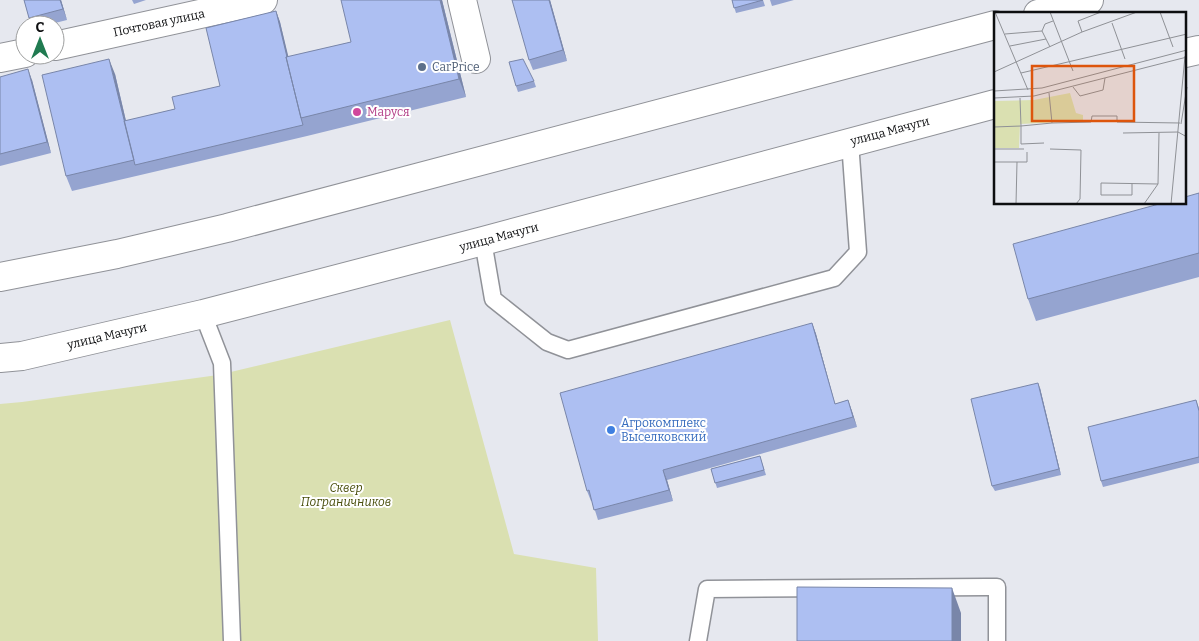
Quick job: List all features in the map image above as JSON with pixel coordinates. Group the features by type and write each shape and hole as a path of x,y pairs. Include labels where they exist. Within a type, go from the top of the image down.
{"main road":[{"name":"Почтовая улица","path":"65,44 263,0"},
{"path":"462,0 476,59"},
{"path":"1045,12 1089,0"},
{"path":"0,277 117,254 227,228 994,25"},
{"path":"1186,53 1199,50"},
{"path":"0,58 15,55"},
{"name":"улица Мачуги","path":"0,358 22,356 203,314 994,104"}],"lane":[{"path":"483,241 493,299 547,342 568,350 625,335 834,278 858,252 850,142"},
{"path":"203,314 222,363 232,641"},
{"path":"698,641 707,588 997,586 997,641"}],"green space":[{"name":"Сквер Пограничников","path":"450,320 514,554 596,568 598,641 0,641 0,404 218,375"}],"building":[{"path":"24,0 60,0 63,9 40,15 28,15"},
{"path":"341,0 440,0 459,79 301,118 286,57 351,42"},
{"path":"512,0 549,0 563,50 529,60"},
{"path":"732,0 763,0 734,8"},
{"path":"276,11 303,125 135,165 124,121 175,109 172,97 220,86 206,28"},
{"path":"109,59 134,160 66,176 42,75"},
{"path":"523,59 534,81 516,86 509,62"},
{"path":"28,69 47,142 0,154 0,77"},
{"path":"1199,193 1199,253 1028,299 1013,244 1155,205 1186,205 1186,197"},
{"path":"812,323 835,404 848,400 853,417 663,470 669,490 594,510 560,393"},
{"path":"1038,383 1059,469 992,486 971,399"},
{"path":"1196,400 1199,411 1199,457 1101,481 1088,427"},
{"path":"760,456 764,470 715,483 711,469"},
{"path":"797,587 952,588 952,641 797,641"}],"place":[{"name":"CarPrice","path":"422,67"},
{"name":"Маруся","path":"357,112"},
{"name":"Агрокомплекс Выселковский","path":"611,430"}]}
